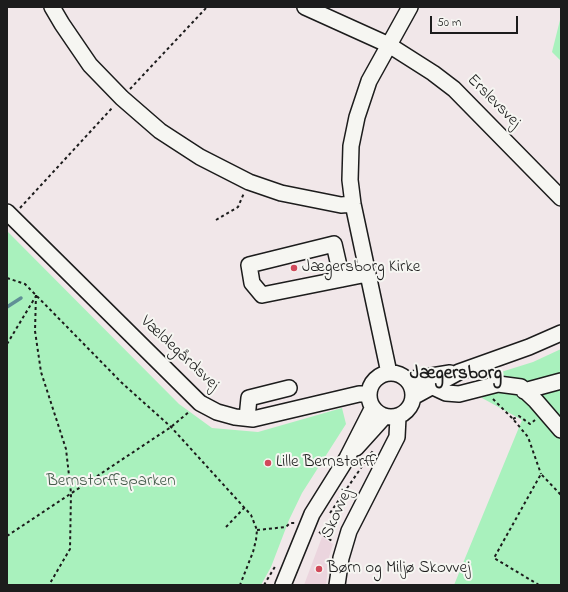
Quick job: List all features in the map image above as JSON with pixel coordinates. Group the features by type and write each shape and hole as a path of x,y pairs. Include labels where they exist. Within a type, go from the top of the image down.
{"street":[{"path":"52,7 90,65 122,98 160,131 200,157 249,182 281,193 341,205 352,204"},
{"name":"Erslevsvej","path":"305,7 389,45 433,73 454,89 561,198"},
{"path":"389,373 352,204 350,180 351,146 356,117 369,81 410,7"},
{"name":"Vældegårdsvej","path":"10,214 200,403 217,412 235,417 247,418 271,415 359,394 368,394"},
{"path":"342,279 334,244 249,265 252,283 262,295 342,279 367,274"},
{"path":"413,397 459,372 529,348 561,333"},
{"path":"407,380 459,372"},
{"path":"283,584 316,526 320,499 347,458 385,414 409,408 413,397 412,389 407,380 399,375 389,373 375,379 370,385 368,394 385,414"},
{"path":"524,390 561,381"},
{"path":"431,386 446,393 459,394 498,384 521,387 536,401 561,430"},
{"path":"247,418 249,398 289,388"},
{"name":"Skovvej","path":"337,585 341,558 349,531 397,437 385,414"}],"path":[{"path":"10,214 207,7"},
{"path":"216,220 238,207 249,182"},
{"path":"7,278 25,284 121,382 171,427 245,507 251,515 257,530 253,552 240,585"},
{"path":"7,344 36,295"},
{"path":"36,295 35,331 41,372 66,449 71,493 70,549 49,585"},
{"path":"482,388 513,419 528,437 540,474 561,496"},
{"path":"7,536 171,427 200,403"},
{"path":"513,419 519,416 530,424 545,412"},
{"path":"329,514 377,446"},
{"path":"539,585 494,558 540,474"},
{"path":"226,527 245,507"},
{"path":"257,530 286,527 290,523 316,526 330,540"},
{"path":"315,537 316,526"}],"shaded area":[{"name":"Børn og Miljø Skovvej","path":"322,537 333,544 329,557 326,585 304,585"}],"green space":[{"path":"561,16 561,61 552,52"},
{"name":"Bernstorffsparken","path":"7,231 179,404 212,428 258,432 342,408 346,424 302,493 289,520 271,567 261,585 7,585"},
{"path":"561,349 561,585 454,585 522,420 482,398 482,378 533,362"}],"waterway":[{"path":"7,307 21,298"}],"place":[{"name":"Jægersborg Kirke","path":"294,268"},
{"name":"Lille Bernstorff","path":"268,463"},
{"name":"Børn og Miljø Skovvej","path":"319,569"}],"district":[{"name":"Jægersborg","path":"456,375"}]}
